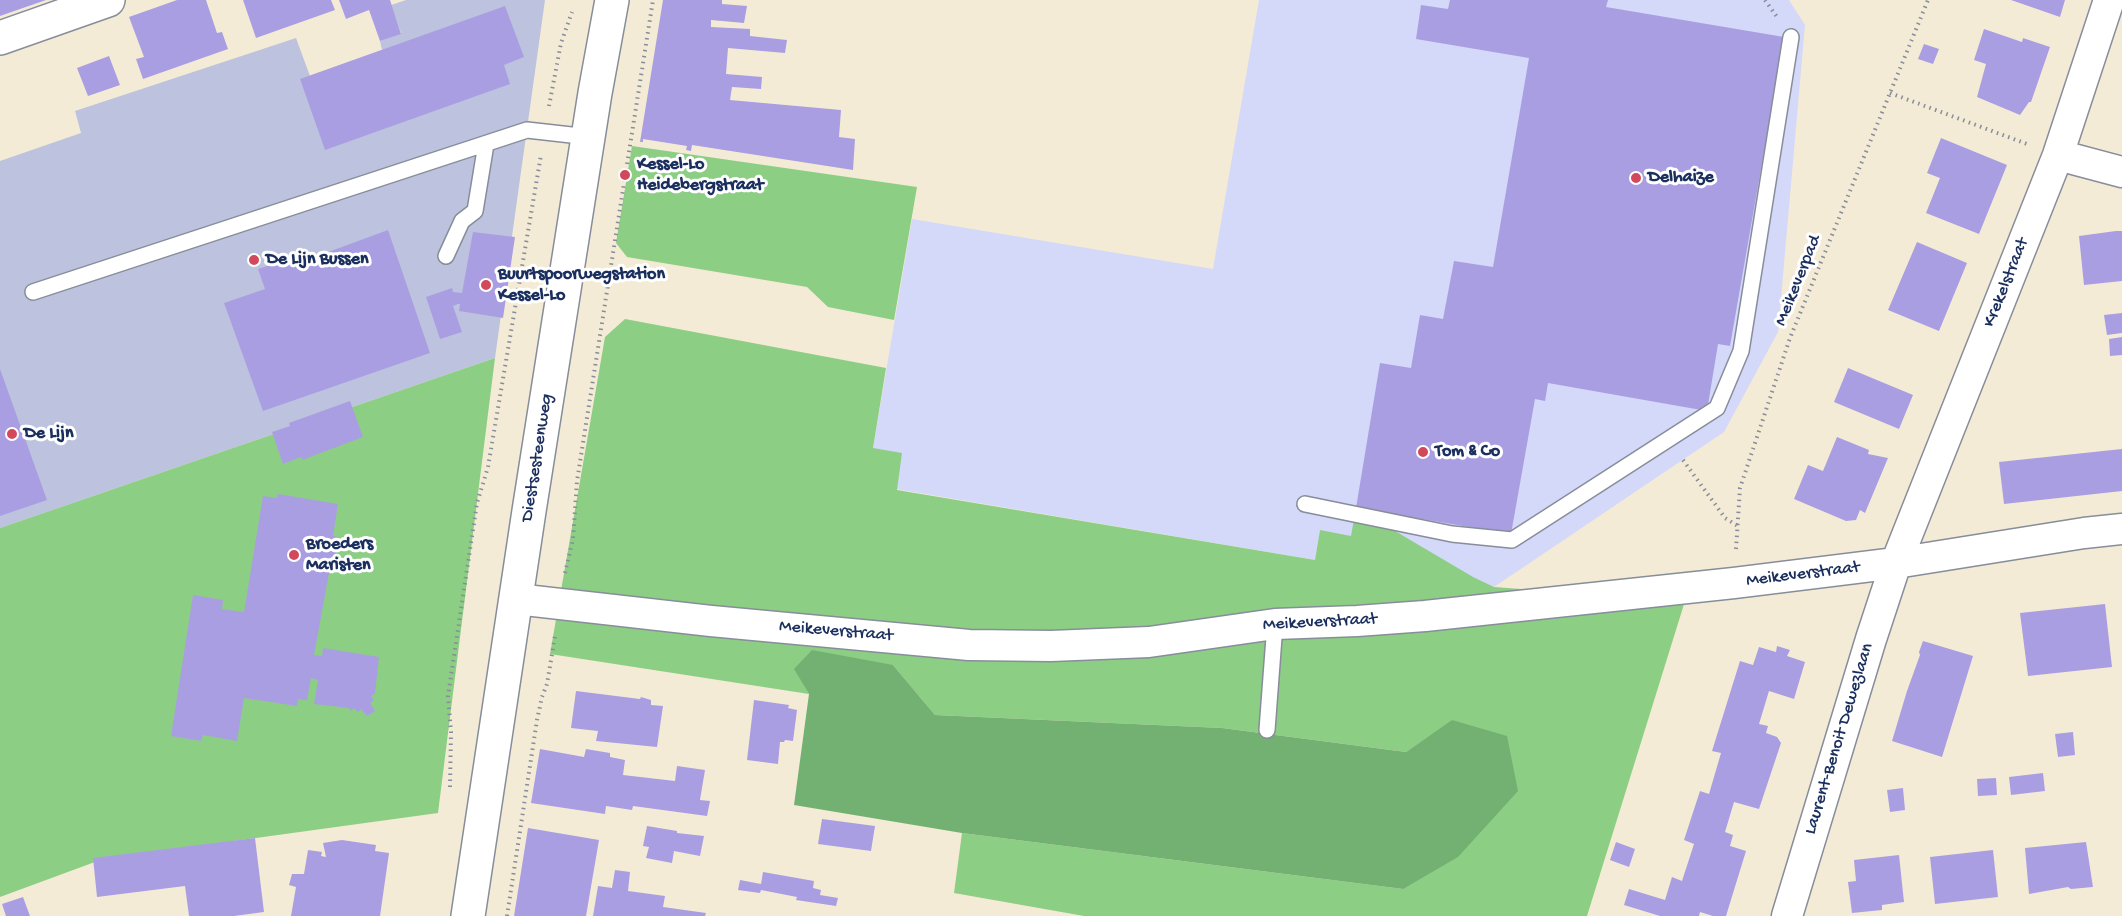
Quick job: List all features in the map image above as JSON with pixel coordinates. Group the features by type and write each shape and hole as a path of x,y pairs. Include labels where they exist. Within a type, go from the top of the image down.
{"main road":[{"path":"0,39 108,0"},
{"name":"Diestsesteenweg","path":"468,916 516,599 612,0"}],"street":[{"name":"Krekelstraat","path":"1896,563 2058,155 2109,0"},
{"path":"2058,155 2122,172"},
{"name":"Meikeverstraat","path":"516,599 711,621 969,645 1051,646 1149,642 1275,624 1425,616 1734,583 1896,563 2122,529"},
{"name":"Laurent-Benoit Dewezlaan","path":"1787,916 1896,563"}],"lane":[{"path":"1305,504 1452,534 1512,540 1718,408 1741,351 1791,37"},
{"path":"33,292 527,130 589,137"},
{"path":"446,256 462,221 475,211 486,144"},
{"path":"1267,730 1275,624"}],"path":[{"path":"566,562 573,539 577,481 653,0"},
{"name":"Meikeverpad","path":"1734,583 1740,488 1790,338 1928,0"},
{"path":"450,796 451,732 448,696 477,503 488,467 561,43 574,9"},
{"path":"1890,93 2058,155"},
{"path":"1668,440 1725,518 1738,526"},
{"path":"507,916 537,720 547,684 553,649"}],"shaded area":[{"name":"De Lijn Bussen","path":"406,0 545,0 495,358 0,528 0,161 81,133 75,111 296,38 310,76 382,50 380,41 401,33 391,5"},
{"path":"1259,0 1789,0 1805,25 1778,332 1724,432 1494,587 1320,531 1315,560 896,489 873,448 912,219 1213,269"}],"green space":[{"path":"632,146 917,187 894,320 828,307 807,287 627,257 616,243"},
{"path":"625,319 886,368 873,448 902,453 897,490 1315,560 1320,530 1351,536 1356,508 1494,587 1685,601 1587,916 1084,916 954,893 962,833 1403,889 1453,720 1406,752 1222,728 935,715 893,665 795,669 809,694 550,654 605,337"},
{"path":"495,358 438,813 103,859 0,897 0,528"},
{"path":"812,650 893,665 935,715 1222,728 1406,752 1452,720 1507,736 1518,791 1458,857 1403,889 962,833 794,805 809,694 794,669"}],"building":[{"path":"0,0 46,0 0,16"},
{"path":"177,0 206,0 217,33 222,32 228,49 143,79 136,59 144,57 129,17"},
{"path":"243,0 331,0 335,10 256,38"},
{"path":"339,0 390,0 401,34 380,41 369,10 346,19"},
{"path":"663,0 722,0 722,4 747,6 744,23 711,20 711,27 750,29 750,36 787,40 785,53 728,48 726,74 762,77 761,89 732,87 730,100 841,110 839,137 855,139 853,170 692,145 691,151 686,150 687,146 643,139 643,142 640,142"},
{"path":"1450,0 1608,0 1606,7 1784,37 1730,346 1718,344 1707,411 1548,383 1545,401 1535,399 1511,534 1356,508 1380,363 1411,368 1420,315 1443,319 1454,261 1493,267 1529,58 1416,39 1421,5 1448,9"},
{"path":"2011,0 2065,0 2060,17"},
{"path":"505,6 524,57 504,65 510,84 325,150 300,79"},
{"path":"1984,29 2022,42 2023,38 2050,47 2031,102 2020,115 1977,97 1986,64 1974,60"},
{"path":"1924,44 1939,49 1933,64 1918,59"},
{"path":"109,56 120,85 88,96 77,68"},
{"path":"1941,138 2007,165 1979,234 1926,213 1940,178 1927,173"},
{"path":"388,230 430,353 263,411 224,303 265,289 258,269 301,255 304,261"},
{"path":"2122,231 2122,281 2084,285 2079,236"},
{"name":"Buurtspoorwegstation Kessel-Lo","path":"473,232 515,237 503,318 459,311 460,304 458,304 453,306 462,332 440,339 426,297 452,288 453,292 462,293"},
{"path":"1917,242 1967,263 1939,331 1888,310"},
{"path":"2122,313 2122,333 2107,335 2104,315"},
{"path":"2122,337 2122,355 2110,356 2109,339"},
{"path":"1848,368 1913,395 1899,429 1834,402"},
{"name":"De Lijn","path":"0,369 47,500 0,516"},
{"path":"350,401 363,437 302,460 301,457 283,464 272,432 290,426 289,423"},
{"path":"1837,437 1869,450 1868,454 1888,458 1865,513 1860,510 1856,520 1846,521 1794,499 1808,465 1823,471"},
{"path":"2122,449 2122,491 2004,504 1999,462"},
{"path":"278,494 338,504 333,536 339,537 333,573 329,573 314,655 322,656 323,648 379,657 375,693 371,696 374,700 370,703 375,711 367,716 361,709 358,712 354,708 351,711 349,708 314,704 318,680 311,678 307,700 298,699 297,706 244,698 237,741 203,735 201,741 171,736 193,595 223,600 222,609 244,612 263,496 277,498"},
{"path":"2105,604 2112,667 2028,676 2020,613"},
{"path":"1923,641 1973,656 1942,757 1892,741"},
{"path":"1777,646 1790,650 1787,656 1805,662 1794,699 1769,691 1759,724 1768,726 1766,733 1777,737 1781,743 1759,809 1734,802 1725,832 1733,835 1730,846 1746,851 1726,916 1713,916 1700,912 1699,916 1660,916 1624,905 1629,889 1665,900 1672,877 1682,881 1694,844 1684,840 1700,791 1709,794 1721,753 1712,751 1740,661 1753,665 1759,647 1776,652"},
{"path":"576,691 640,699 641,697 651,700 651,705 663,706 657,747 596,741 598,731 571,728"},
{"path":"754,700 789,705 788,708 797,710 793,741 780,742 778,764 747,760"},
{"path":"2073,732 2075,755 2058,757 2055,734"},
{"path":"540,749 584,757 586,749 610,753 610,757 625,760 623,775 675,781 677,766 705,770 700,800 710,801 707,816 633,806 632,810 606,806 605,814 531,803"},
{"path":"2043,773 2045,791 2011,795 2009,777"},
{"path":"1996,778 1997,795 1978,796 1977,779"},
{"path":"1903,788 1905,810 1890,812 1887,790"},
{"path":"822,819 875,826 871,851 818,844"},
{"path":"647,826 704,836 700,856 674,851 672,863 646,858 649,847 643,846"},
{"path":"528,828 599,840 586,916 514,916"},
{"path":"255,838 264,912 234,916 189,916 185,886 97,897 93,858"},
{"path":"342,840 376,845 375,851 389,853 380,916 291,916 296,887 289,885 292,874 304,874 308,850 322,852 321,856 326,857 323,843"},
{"path":"1616,842 1635,849 1629,867 1610,860"},
{"path":"2086,842 2093,887 2071,889 2068,887 2029,894 2025,848"},
{"path":"1993,850 1998,897 1935,904 1930,857"},
{"path":"1899,855 1904,902 1882,905 1882,910 1852,913 1848,882 1856,881 1854,860"},
{"path":"615,870 630,872 628,891 665,896 663,907 706,913 705,916 593,916 598,886 612,888"},
{"path":"763,872 814,881 813,888 821,890 820,895 838,898 836,906 796,900 797,897 761,890 760,893 738,890 740,880 761,884"},
{"path":"23,897 30,916 6,916 2,904"}],"place":[{"name":"Kessel-Lo Heidebergstraat","path":"625,175"},
{"name":"Delhaize","path":"1636,178"},
{"name":"De Lijn Bussen","path":"254,260"},
{"name":"Buurtspoorwegstation Kessel-Lo","path":"486,285"},
{"name":"De Lijn","path":"12,434"},
{"name":"Tom & Co","path":"1423,452"},
{"name":"Broeders Maristen","path":"294,555"}]}
